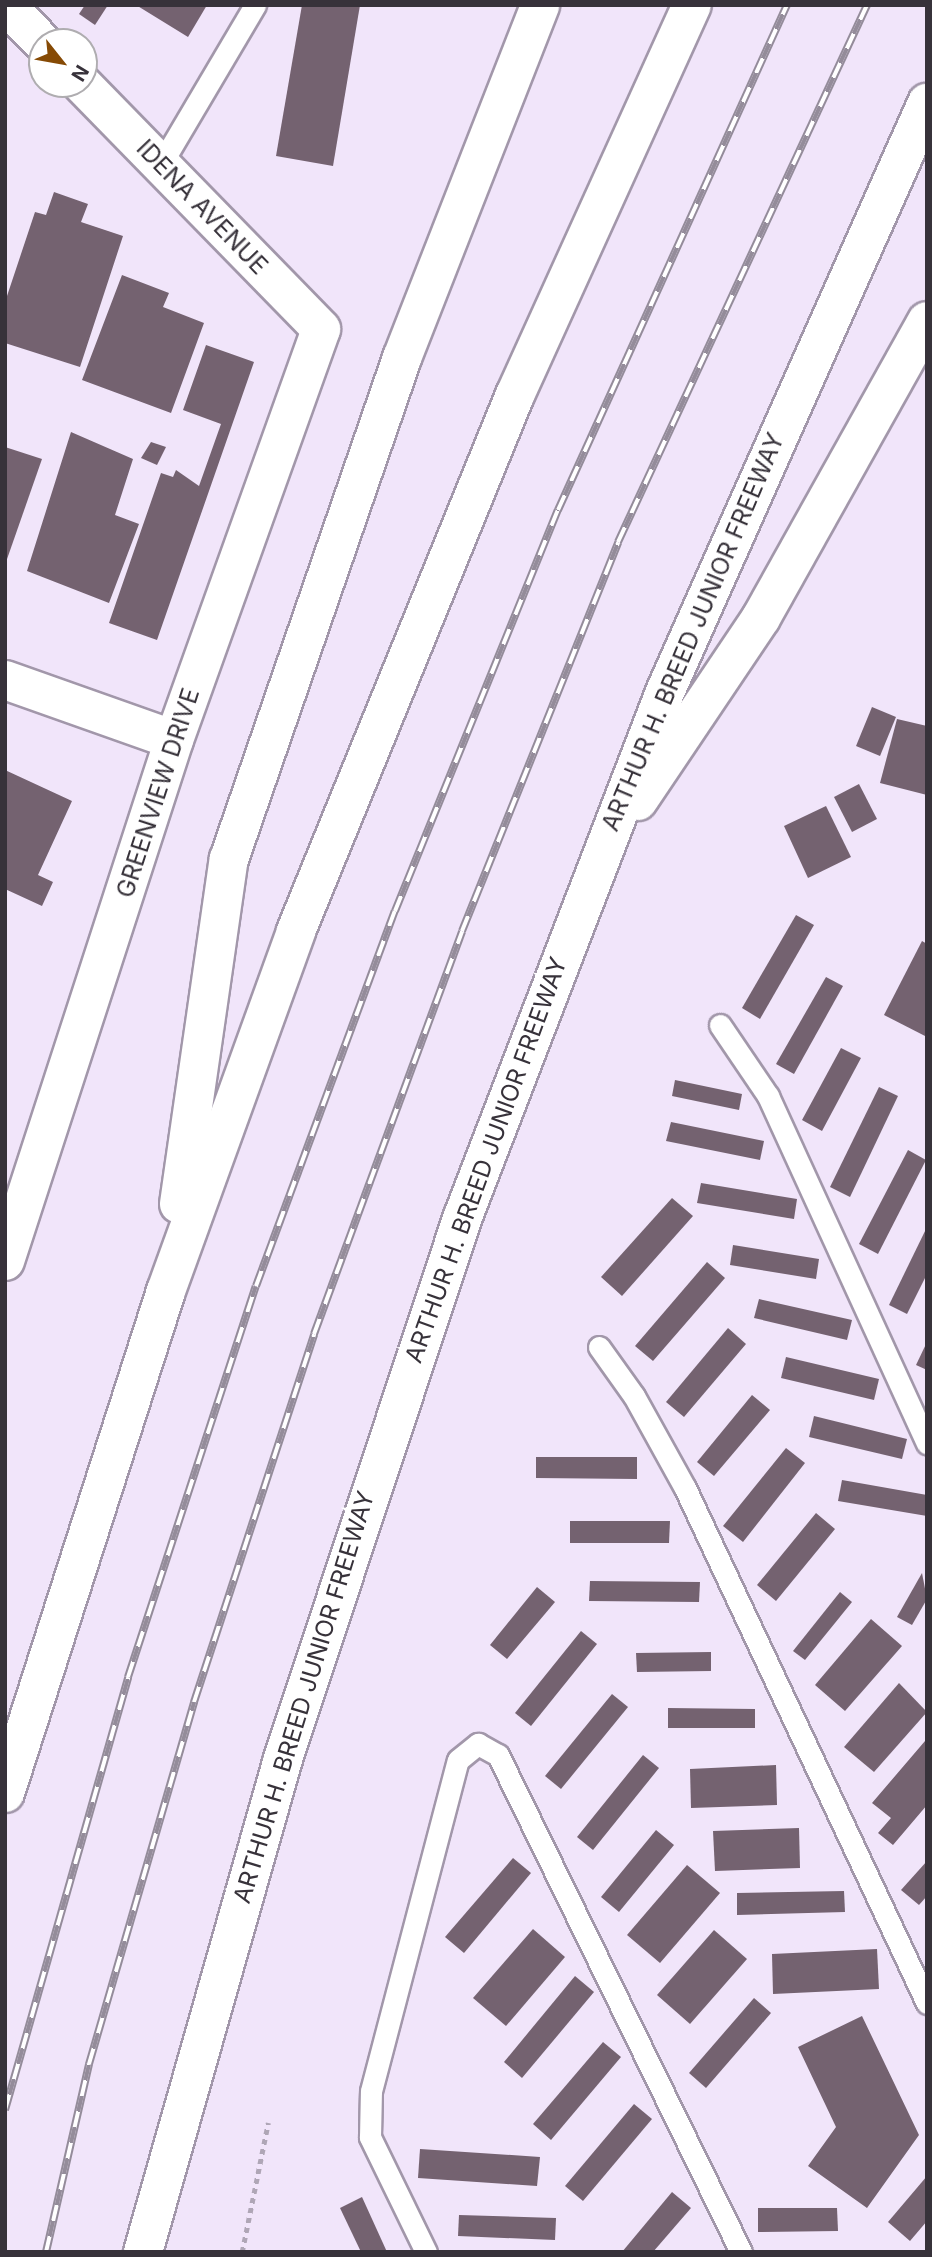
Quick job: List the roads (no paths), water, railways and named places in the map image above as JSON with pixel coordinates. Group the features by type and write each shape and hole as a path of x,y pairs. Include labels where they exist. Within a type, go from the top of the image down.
{"main road":[{"path":"6,5 28,28"},
{"path":"166,1291 229,859 402,358 540,5"},
{"path":"5,1793 166,1291 301,918 440,570 692,5"},
{"name":"IDENA AVENUE","path":"96,98 321,329"},
{"name":"ARTHUR H. BREED JUNIOR FREEWAY","path":"143,2252 230,1934 339,1578 461,1219 594,866 738,519 927,103"},
{"path":"594,866 761,618 927,321"},
{"name":"GREENVIEW DRIVE","path":"5,1261 174,740 321,329"},
{"path":"5,680 174,740"}],"lane":[{"path":"161,164 255,5"},
{"path":"720,1025 768,1096 927,1443"},
{"path":"599,1347 685,1488 927,2003"},
{"path":"426,2252 370,2137 371,2091 458,1760 478,1744 498,1755 741,2252"}],"railway":[{"path":"5,2110 128,1677 256,1286 395,911 558,510 787,5"},
{"path":"46,2252 89,2064 194,1702 314,1334 462,931 618,542 867,5"}]}
